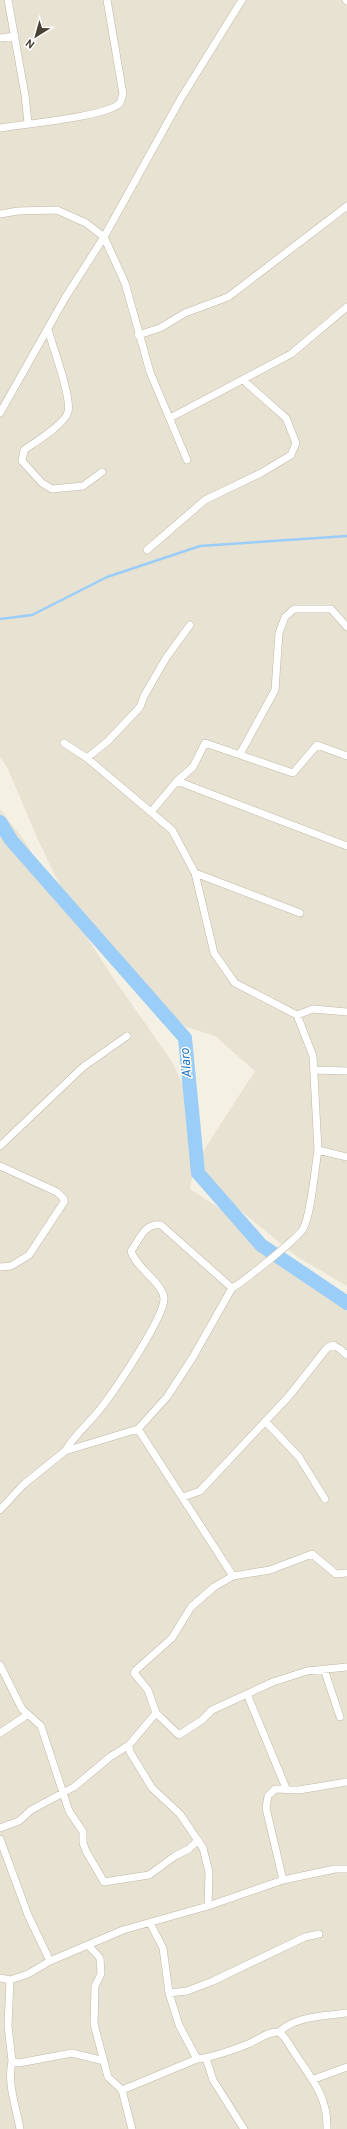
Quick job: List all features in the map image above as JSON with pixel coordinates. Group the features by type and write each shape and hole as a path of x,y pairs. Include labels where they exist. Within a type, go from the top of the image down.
{"street":[{"path":"8,0 28,123"},
{"path":"0,128 28,123 54,121 109,109 120,103 123,94 107,0"},
{"path":"0,414 65,298 104,237 180,100 242,0"},
{"path":"0,38 15,36"},
{"path":"138,335 160,328 186,313 228,297 347,206"},
{"path":"0,214 18,210 57,210 86,223 104,237 125,284 136,318 138,335 150,372 187,460"},
{"path":"170,418 291,354 347,307"},
{"path":"48,330 68,399 68,412 60,423 24,450 22,461 42,483 52,489 83,486 102,472"},
{"path":"147,550 205,500 261,473 291,455 296,443 286,418 243,380"},
{"path":"240,754 275,690 279,633 285,617 294,609 332,609 347,627"},
{"path":"87,758 108,741 140,707 144,696 166,658 190,625"},
{"path":"151,812 177,781 193,767 205,743 293,773 317,745 347,756"},
{"path":"64,744 87,758 172,830 195,873 214,953 235,983 297,1015 313,1056 318,1150 303,1229 266,1263 240,1284 232,1288 193,1357 167,1396 138,1429 65,1451"},
{"path":"177,781 347,846"},
{"path":"195,873 300,913"},
{"path":"297,1015 313,1009 347,1012"},
{"path":"0,1146 83,1067 127,1036"},
{"path":"314,1070 347,1071"},
{"path":"318,1150 347,1157"},
{"path":"0,1166 57,1192 64,1202 29,1255 11,1266 0,1267"},
{"path":"0,1510 23,1485 65,1451 70,1442 104,1404 123,1377 163,1307 162,1293 134,1260 131,1251 149,1226 154,1224 161,1225 232,1288"},
{"path":"183,1497 200,1491 304,1379 327,1348 333,1345 340,1348 347,1355"},
{"path":"265,1421 299,1457 325,1499"},
{"path":"138,1429 234,1576"},
{"path":"347,1572 336,1574 312,1554 270,1570 234,1576 214,1586 191,1608 172,1638 134,1673 148,1690 156,1713 179,1735 202,1720 212,1710 292,1675 324,1669 347,1667"},
{"path":"0,1665 22,1709 41,1726 69,1811 83,1832 83,1843 86,1851 104,1882 149,1876 175,1856 189,1849 198,1840"},
{"path":"324,1669 340,1717"},
{"path":"247,1694 286,1788"},
{"path":"0,1828 19,1821 31,1810 63,1794 79,1783 110,1757 121,1750 130,1749 156,1713"},
{"path":"0,1733 28,1715"},
{"path":"130,1749 156,1794 180,1814 203,1848 209,1872 208,1906"},
{"path":"283,1880 266,1808 268,1796 275,1789 286,1788 299,1790 347,1782"},
{"path":"0,1839 28,1915 50,1960"},
{"path":"0,1978 10,1980 28,1974 50,1960 123,1930 208,1906 283,1880 335,1869 347,1869"},
{"path":"150,1923 163,1948 170,1993 179,2025 197,2059"},
{"path":"170,1993 187,1990 213,1981 305,1937 320,1934"},
{"path":"88,1945 100,1958 101,1974 95,1986 93,2016 108,2077 122,2090 132,2129"},
{"path":"10,1980 8,2026 12,2060 10,2084 20,2129"},
{"path":"122,2090 197,2059 206,2058 245,2045 271,2032 279,2032 288,2024 347,2013"},
{"path":"279,2032 314,2079 328,2115 327,2129"},
{"path":"12,2060 19,2063 72,2053 104,2061"},
{"path":"206,2058 213,2080 244,2129"},
{"path":"314,2079 347,2067"}],"shaded area":[{"path":"0,0 347,0 347,1286 296,1256 224,1197 194,1166 190,1189 243,1224 304,1271 347,1297 347,2129 0,2129 0,809 23,839 114,979 171,1060 201,1123 194,1165 255,1071 215,1036 167,1021 118,958 70,906 38,840 8,769 0,757"}],"waterway":[{"path":"0,619 32,615 107,577 200,546 347,536"},
{"name":"Alaro","path":"0,822 11,840 185,1038 198,1173 261,1245 347,1303"}]}
